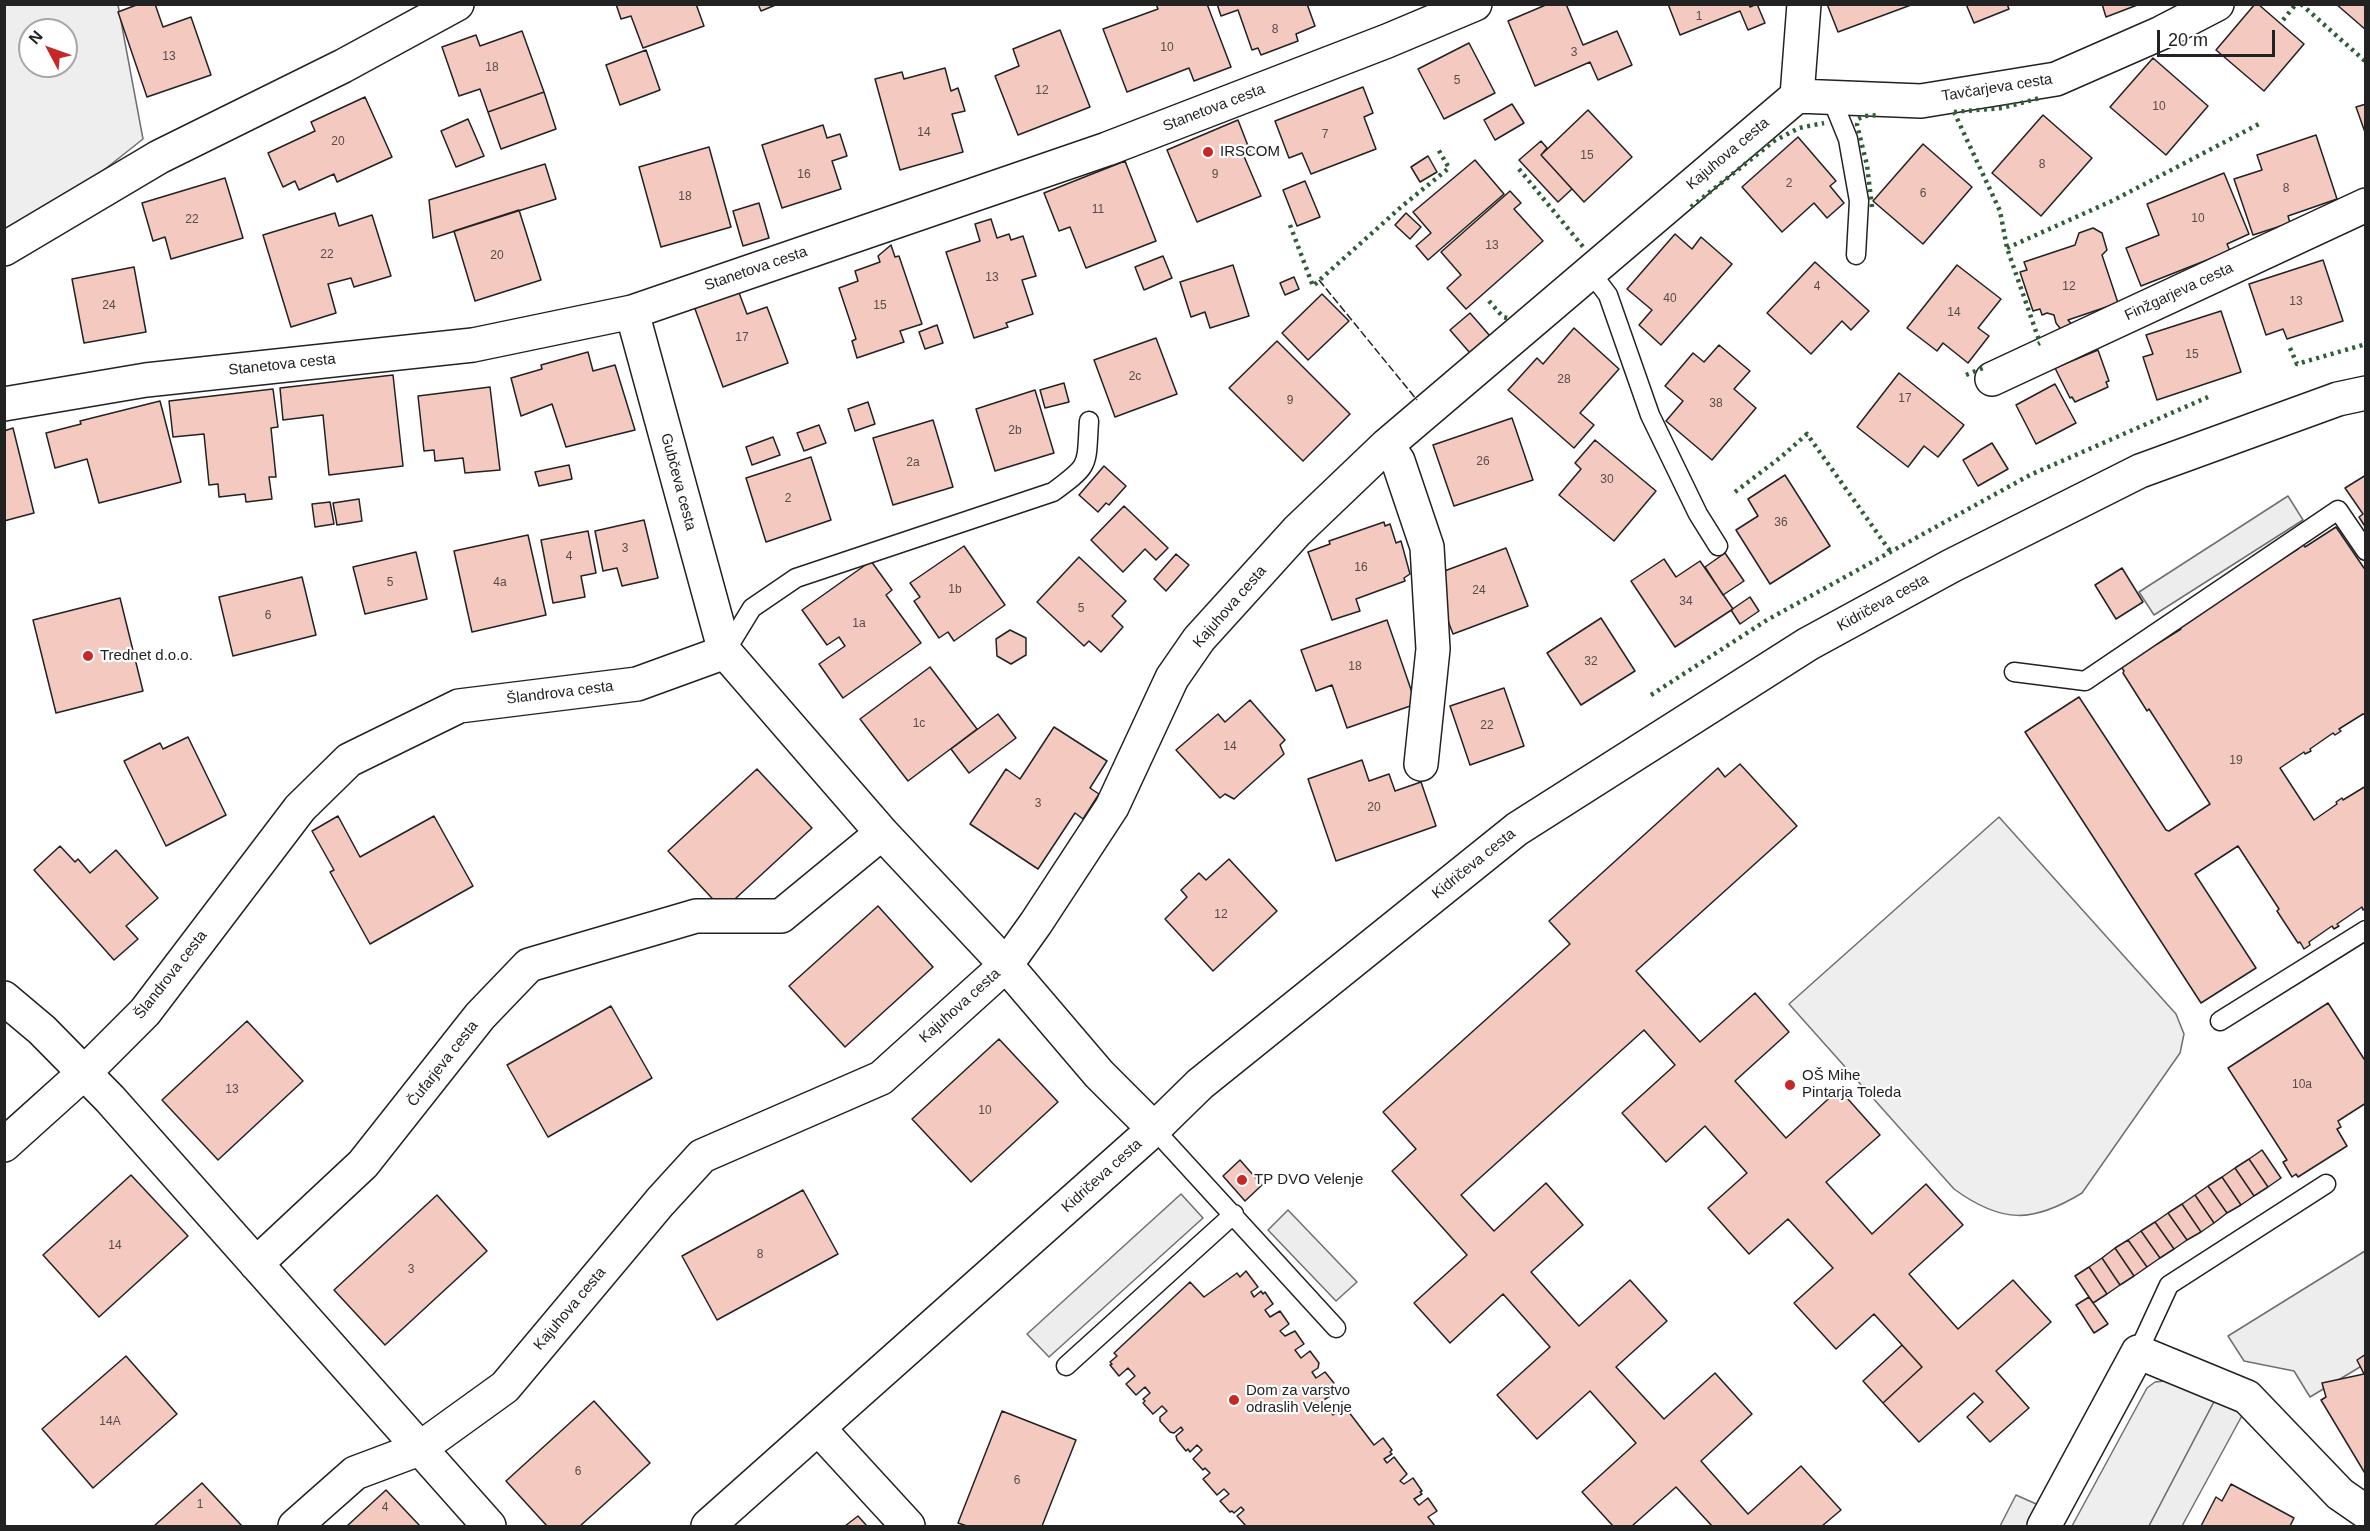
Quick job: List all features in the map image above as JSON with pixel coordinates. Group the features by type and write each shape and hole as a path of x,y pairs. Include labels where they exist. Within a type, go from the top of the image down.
{"street":[{"path":"4,249 159,157 343,66 457,4"},
{"name":"Stanetova cesta","path":"4,404 146,380 473,345 632,312 1107,149 1387,41 1475,4"},
{"path":"1797,96 1804,4"},
{"name":"Tavčarjeva cesta","path":"1797,96 1921,101 2056,80 2162,33 2217,4"},
{"name":"Kajuhova cesta","path":"295,1527 355,1473 419,1449 505,1387 660,1202 702,1156 881,1078 1006,965 1112,807 1172,678 1199,639 1297,531 1387,445 1589,270 1797,96"},
{"name":"Finžgarjeva cesta","path":"1992,379 2366,205"},
{"name":"Gubčeva cesta","path":"632,312 724,652"},
{"name":"Kidričeva cesta","path":"708,1527 1154,1129 1200,1084 1517,829 1808,644 1951,566 2140,471 2338,399 2366,393"},
{"path":"1387,445 1398,461 1427,547 1433,650 1421,764"},
{"path":"724,652 882,833 1006,965 1099,1074 1154,1129"},
{"name":"Šlandrova cesta","path":"4,1146 85,1072 145,1012 300,808 349,760 459,706 637,684 724,652"},
{"name":"Čufarjeva cesta","path":"256,1264 363,1164 480,1017 530,965 696,916 782,916 882,833"},
{"path":"4,998 42,1030 85,1072 489,1527"},
{"path":"2044,1527 2138,1352 2247,1397 2340,1494 2366,1512"},
{"path":"819,1429 908,1527"}],"lane":[{"path":"1831,97 1848,139 1859,201 1856,255"},
{"path":"1589,270 1608,295 1650,415 1698,514 1718,546"},
{"path":"724,652 752,608 796,578 1053,492 1079,472 1087,462 1089,421"},
{"path":"2014,672 2085,681 2338,510 2366,551"},
{"path":"2220,1021 2366,930"},
{"path":"1154,1129 1336,1328"},
{"path":"2138,1352 2169,1285 2326,1184"},
{"path":"1066,1366 1234,1214"}],"shaded area":[{"path":"4,5 118,5 143,139 90,181 4,236"},
{"path":"2288,496 2303,520 2154,615 2139,592"},
{"path":"1999,817 2176,1014 2184,1034 2180,1053 2082,1193 2048,1210 2018,1215 2003,1214 1987,1209 1954,1189 1789,1004"},
{"path":"1181,1194 1203,1218 1049,1357 1027,1334"},
{"path":"1288,1210 1357,1282 1336,1301 1268,1230"},
{"path":"2365,1251 2365,1364 2310,1397 2294,1371 2244,1361 2228,1336"},
{"path":"2165,1381 2216,1398 2149,1526 2072,1526 2147,1388 2155,1382"},
{"path":"2216,1398 2244,1412 2182,1526 2149,1526"},
{"path":"2016,1495 2043,1507 2050,1526 2000,1526"}],"building":[{"path":"139,4 155,4 163,27 191,17 211,75 147,97 118,12"},
{"path":"616,4 696,4 704,26 643,48 631,16 621,19"},
{"path":"758,4 778,4 761,11"},
{"path":"1156,4 1207,4 1231,67 1194,81 1189,68 1127,92 1103,29 1158,9"},
{"path":"1217,4 1307,4 1315,26 1296,34 1298,41 1261,55 1258,48 1252,50 1238,10 1221,16"},
{"path":"1548,4 1566,4 1583,45 1617,31 1632,65 1598,80 1590,62 1535,86 1508,21"},
{"path":"1668,4 1749,4 1750,7 1757,4 1765,23 1748,30 1740,11 1680,35"},
{"path":"1827,4 1911,4 1911,5 1838,32"},
{"path":"1966,4 2007,4 2009,9 1974,23"},
{"path":"2102,4 2140,4 2106,17"},
{"path":"2255,4 2258,4 2304,44 2264,91 2216,50"},
{"path":"2336,4 2366,4 2366,30"},
{"path":"1060,30 1090,107 1018,135 995,76 1019,66 1013,49"},
{"path":"522,31 544,92 488,112 480,89 459,96 442,47 476,35 480,46"},
{"path":"1469,43 1495,93 1444,119 1418,69"},
{"path":"646,50 660,90 620,105 606,65"},
{"path":"2153,58 2208,106 2166,155 2110,107"},
{"path":"945,68 951,91 958,88 965,111 952,114 963,152 900,170 875,79 902,72 904,79"},
{"path":"1363,87 1373,113 1364,117 1376,149 1311,174 1302,153 1289,158 1275,121"},
{"path":"544,92 556,129 501,149 488,112"},
{"path":"365,97 392,157 337,182 334,174 299,190 295,181 283,187 268,153 315,131 311,122"},
{"path":"1512,104 1524,123 1495,140 1484,120"},
{"path":"2366,104 2366,135 2356,107"},
{"path":"1588,110 1632,157 1584,202 1541,155"},
{"path":"2043,115 2092,158 2041,216 1992,173"},
{"path":"468,119 484,156 456,167 441,131"},
{"path":"1238,120 1250,151 1243,154 1261,196 1197,222 1167,150"},
{"path":"823,125 827,138 840,134 847,156 832,161 841,189 782,208 762,145"},
{"path":"2316,135 2337,199 2288,216 2290,223 2253,235 2234,179 2262,170 2257,155"},
{"path":"1798,137 1836,181 1830,186 1844,203 1827,218 1814,203 1782,232 1742,187"},
{"path":"1541,141 1547,148 1541,155 1572,189 1558,202 1519,160"},
{"path":"1923,144 1972,187 1923,244 1873,201"},
{"path":"709,147 731,227 661,247 639,167"},
{"path":"1428,156 1437,172 1420,182 1411,167"},
{"path":"1475,160 1504,194 1428,260 1416,246 1431,233 1413,212"},
{"path":"1125,161 1156,241 1086,268 1070,227 1059,231 1044,193"},
{"path":"545,164 556,199 433,238 429,200"},
{"path":"2224,173 2249,234 2227,244 2230,251 2141,286 2126,248 2159,235 2147,204"},
{"path":"225,178 243,238 171,259 165,237 153,241 142,203"},
{"path":"1305,181 1320,217 1297,226 1283,190"},
{"path":"1510,191 1521,203 1514,209 1543,241 1466,309 1447,288 1461,275 1441,252"},
{"path":"759,203 769,238 743,246 733,211"},
{"path":"519,210 541,280 475,301 454,231"},
{"path":"335,213 339,226 372,215 391,276 354,287 351,278 328,284 336,313 291,327 263,235"},
{"path":"1406,213 1421,227 1410,239 1395,225"},
{"path":"991,219 997,238 1009,234 1011,240 1023,236 1036,276 1022,280 1033,314 1006,323 1008,327 974,338 946,252 980,241 975,224"},
{"path":"2093,228 2102,233 2107,250 2102,255 2118,303 2068,320 2075,328 2063,332 2056,323 2054,315 2047,313 2042,315 2040,309 2033,311 2020,272 2027,270 2024,262 2075,245 2079,233"},
{"path":"1675,234 1692,249 1701,237 1732,264 1661,345 1639,325 1652,310 1627,289"},
{"path":"891,245 895,257 899,256 922,324 900,331 904,342 857,358 852,341 856,339 839,288 858,281 855,271 880,262 878,256"},
{"path":"1163,256 1172,278 1144,290 1135,267"},
{"path":"2323,260 2343,321 2287,339 2283,329 2266,335 2249,284"},
{"path":"1815,262 1869,311 1851,330 1842,321 1811,354 1767,313"},
{"path":"1233,265 1249,316 1210,328 1205,312 1191,317 1180,282"},
{"path":"1957,265 2001,299 1978,328 1989,336 1968,363 1943,343 1937,351 1907,328"},
{"path":"134,267 146,332 84,343 72,279"},
{"path":"1294,277 1299,289 1285,295 1280,283"},
{"path":"738,290 747,314 767,307 788,363 723,387 694,306"},
{"path":"1322,294 1349,321 1308,360 1282,333"},
{"path":"2221,311 2241,372 2157,400 2143,357 2153,354 2146,335"},
{"path":"1470,313 1490,336 1470,353 1450,330"},
{"path":"937,325 943,343 925,349 919,332"},
{"path":"1574,328 1619,369 1580,413 1594,425 1574,448 1508,390 1537,358 1543,364"},
{"path":"1156,338 1177,394 1115,417 1094,360"},
{"path":"1277,341 1350,414 1303,461 1229,388"},
{"path":"1719,345 1750,371 1734,389 1756,408 1712,460 1666,421 1683,401 1665,386 1693,353 1704,362"},
{"path":"2098,350 2109,381 2106,382 2108,387 2075,402 2072,397 2070,398 2055,368"},
{"path":"588,352 593,371 615,365 635,430 566,447 552,404 521,416 511,378 542,369 541,365"},
{"path":"1899,373 1964,425 1938,457 1924,446 1908,467 1857,427"},
{"path":"393,375 403,466 329,475 323,415 283,420 280,388"},
{"path":"1064,383 1069,402 1045,408 1040,390"},
{"path":"2055,384 2076,423 2036,444 2016,405"},
{"path":"490,387 500,470 465,473 463,458 435,461 434,450 424,451 418,396"},
{"path":"273,389 278,427 271,428 276,477 269,477 272,499 246,502 245,494 219,497 218,484 209,485 204,434 173,437 169,401"},
{"path":"1035,390 1054,453 995,471 976,409"},
{"path":"160,401 181,482 99,503 87,459 55,468 46,433 81,424 80,421"},
{"path":"868,402 875,424 855,431 848,409"},
{"path":"1512,418 1533,480 1454,506 1433,445"},
{"path":"933,420 953,487 893,505 873,438"},
{"path":"819,425 826,443 804,451 797,433"},
{"path":"13,428 34,513 4,521 4,431"},
{"path":"773,437 780,455 752,465 746,447"},
{"path":"1595,440 1656,491 1614,541 1559,495 1581,469 1575,463"},
{"path":"1992,443 2008,469 1978,486 1963,460"},
{"path":"811,457 831,520 766,542 746,478"},
{"path":"569,465 572,479 539,486 535,472"},
{"path":"1104,466 1126,486 1109,505 1106,503 1098,512 1079,495"},
{"path":"1785,475 1830,546 1770,584 1736,530 1758,516 1748,499"},
{"path":"2366,475 2366,528 2359,517 2363,514 2345,488"},
{"path":"359,499 362,521 337,525 333,503"},
{"path":"330,502 334,524 315,527 312,504"},
{"path":"1124,506 1168,548 1156,560 1145,549 1123,572 1091,540"},
{"path":"644,520 658,578 622,586 617,568 603,571 595,531"},
{"path":"1384,522 1385,526 1390,524 1396,543 1401,541 1410,574 1404,578 1405,581 1356,599 1360,611 1332,620 1308,552 1330,544 1329,541"},
{"path":"2336,527 2366,571 2366,715 2363,714 2339,729 2341,731 2335,735 2333,733 2310,749 2311,751 2305,754 2304,752 2280,768 2314,820 2342,798 2343,800 2366,786 2366,908 2363,910 2362,907 2337,924 2339,926 2334,929 2332,926 2309,942 2310,945 2304,949 2277,911 2279,909 2238,846 2195,874 2256,968 2201,1003 2025,732 2079,697 2166,830 2169,831 2210,804 2149,709 2147,711 2118,662 2154,639 2157,644 2181,629 2177,624 2268,568 2267,566 2273,562 2274,564 2298,549 2296,547 2302,543 2305,547"},
{"path":"588,531 596,573 581,576 585,597 553,603 541,540"},
{"path":"528,535 546,615 472,632 454,551"},
{"path":"964,546 1005,605 954,641 948,632 939,638 914,601 920,597 910,583"},
{"path":"1506,548 1528,606 1453,634 1431,576"},
{"path":"416,552 427,599 365,614 353,567"},
{"path":"1725,553 1744,581 1723,595 1705,567"},
{"path":"1176,554 1189,565 1166,591 1154,579"},
{"path":"1079,557 1126,601 1112,616 1123,627 1101,652 1089,641 1084,646 1037,602"},
{"path":"1664,559 1676,577 1700,561 1733,609 1675,647 1631,581"},
{"path":"871,561 892,590 886,595 921,643 843,698 819,664 845,646 839,637 827,645 802,610"},
{"path":"2122,568 2143,602 2116,619 2095,585"},
{"path":"302,577 316,635 233,656 219,597"},
{"path":"1750,597 1759,611 1740,624 1731,610"},
{"name":"Trednet d.o.o.","path":"120,598 143,691 56,713 33,620"},
{"path":"1601,618 1635,671 1581,705 1547,653"},
{"path":"1387,620 1416,704 1347,728 1332,685 1316,691 1301,650"},
{"path":"1010,630 1026,638 1026,655 1011,664 997,656 996,639"},
{"path":"930,667 977,729 908,781 860,719"},
{"path":"1504,688 1524,746 1470,765 1450,706"},
{"path":"1250,700 1285,740 1280,745 1284,754 1234,799 1225,794 1220,798 1176,750 1218,714 1225,722"},
{"path":"998,714 1016,738 969,773 951,749"},
{"path":"1054,727 1107,761 1090,788 1099,794 1083,819 1075,813 1038,869 970,824 1006,769 1020,779"},
{"path":"188,737 226,815 166,846 124,761 160,743 163,749"},
{"path":"1362,760 1369,781 1389,774 1395,791 1421,782 1436,826 1336,861 1308,779"},
{"path":"1740,764 1797,826 1636,971 1700,1042 1755,993 1789,1032 1735,1081 1786,1138 1839,1089 1880,1135 1826,1182 1872,1234 1926,1184 1963,1225 1909,1274 1958,1329 2013,1280 2051,1322 1996,1371 2029,1408 1990,1442 1967,1417 1983,1402 1974,1393 1919,1442 1883,1403 1922,1367 1874,1314 1836,1349 1794,1303 1833,1268 1788,1219 1749,1254 1708,1208 1747,1173 1705,1126 1666,1162 1622,1113 1675,1065 1644,1030 1461,1195 1494,1231 1546,1183 1583,1225 1531,1272 1579,1326 1630,1280 1667,1321 1616,1367 1664,1419 1715,1373 1752,1414 1701,1461 1748,1514 1801,1466 1841,1510 1822,1526 1712,1526 1676,1487 1632,1526 1613,1526 1582,1492 1636,1443 1590,1391 1537,1439 1497,1395 1550,1347 1503,1294 1450,1343 1414,1303 1467,1255 1392,1171 1416,1149 1383,1112 1570,944 1549,921 1718,768 1725,777"},
{"path":"757,769 812,828 723,910 668,851"},
{"path":"338,816 360,857 434,816 473,886 370,944 330,872 334,870 312,831"},
{"path":"60,846 75,862 78,859 90,873 116,850 158,898 126,926 138,939 114,960 34,870"},
{"path":"1229,859 1277,911 1213,971 1165,919 1187,897 1181,890 1199,873 1206,880"},
{"path":"878,906 933,967 845,1047 789,986"},
{"path":"2328,1003 2366,1062 2366,1103 2338,1121 2341,1127 2337,1129 2347,1146 2298,1177 2296,1174 2292,1177 2283,1162 2287,1160 2228,1068"},
{"path":"611,1006 652,1078 548,1137 507,1065"},
{"path":"247,1021 303,1081 218,1160 162,1100"},
{"path":"999,1039 1058,1102 971,1182 912,1119"},
{"path":"2262,1150 2281,1178 2268,1187 2249,1159"},
{"path":"2249,1159 2268,1187 2254,1196 2235,1168"},
{"name":"TP DVO Velenje","path":"1240,1160 1262,1185 1245,1201 1223,1176"},
{"path":"2235,1168 2254,1196 2241,1205 2222,1177"},
{"path":"131,1175 188,1236 99,1317 43,1255"},
{"path":"2222,1177 2241,1205 2227,1213 2208,1186"},
{"path":"2208,1186 2227,1213 2214,1223 2195,1195"},
{"path":"803,1190 838,1254 717,1320 682,1256"},
{"path":"437,1195 487,1251 385,1345 334,1290"},
{"path":"2195,1195 2214,1223 2201,1232 2182,1204"},
{"path":"2182,1204 2201,1232 2187,1240 2168,1213"},
{"path":"2168,1213 2187,1240 2174,1249 2155,1222"},
{"path":"2155,1222 2174,1249 2160,1258 2141,1231"},
{"path":"2141,1231 2160,1258 2147,1267 2128,1240"},
{"path":"2128,1240 2147,1267 2134,1276 2115,1248"},
{"path":"2115,1248 2134,1276 2120,1285 2102,1258"},
{"path":"2102,1258 2120,1285 2107,1294 2089,1267"},
{"path":"2089,1267 2107,1294 2093,1303 2075,1276"},
{"name":"Dom za varstvo odraslih Velenje","path":"1246,1271 1258,1287 1251,1292 1254,1297 1261,1291 1263,1294 1265,1292 1273,1304 1265,1310 1270,1317 1280,1311 1289,1324 1280,1331 1285,1336 1295,1331 1304,1344 1295,1350 1301,1358 1310,1351 1319,1363 1318,1368 1312,1372 1316,1378 1325,1372 1334,1383 1325,1390 1330,1396 1322,1401 1333,1415 1345,1407 1374,1445 1383,1438 1392,1450 1390,1452 1392,1454 1384,1459 1387,1463 1394,1457 1407,1474 1400,1481 1404,1484 1413,1478 1422,1491 1420,1492 1422,1494 1414,1499 1419,1505 1428,1498 1437,1511 1428,1517 1435,1526 1246,1526 1237,1516 1244,1510 1241,1507 1234,1513 1230,1512 1220,1501 1229,1494 1224,1489 1217,1495 1203,1479 1210,1473 1205,1468 1203,1470 1193,1459 1202,1450 1197,1445 1190,1452 1188,1449 1186,1451 1176,1436 1183,1430 1181,1427 1174,1433 1170,1432 1160,1421 1160,1417 1167,1411 1162,1406 1153,1414 1143,1403 1145,1401 1143,1399 1150,1393 1145,1387 1136,1395 1126,1384 1135,1376 1128,1368 1119,1376 1110,1365 1112,1364 1110,1362 1117,1356 1114,1353 1190,1282 1204,1297 1237,1273 1240,1277"},
{"path":"2089,1297 2108,1324 2094,1333 2076,1305"},
{"path":"1902,1345 1922,1367 1883,1403 1863,1381"},
{"path":"2366,1354 2366,1475 2321,1400 2326,1397 2322,1383 2364,1374 2357,1360"},
{"path":"126,1356 177,1414 93,1488 42,1429"},
{"path":"594,1401 650,1463 580,1526 547,1526 506,1481"},
{"path":"1002,1411 1076,1440 1042,1526 967,1526 958,1523"},
{"path":"202,1483 242,1526 154,1526"},
{"path":"2231,1484 2294,1518 2290,1526 2201,1526 2216,1497 2222,1501"},
{"path":"386,1490 420,1526 347,1526"},
{"path":"858,1516 867,1526 845,1526"}],"hedge":[{"path":"2283,20 2296,4"},
{"path":"2301,4 2366,62"},
{"path":"1954,112 2002,108 2040,98"},
{"path":"1954,112 2000,211 2007,248 2040,343 2038,344"},
{"path":"1872,207 1867,165 1857,125 1858,119 1864,116 1879,115"},
{"path":"1691,207 1774,141 1799,128 1824,123"},
{"path":"2007,248 2114,200 2259,124"},
{"path":"1290,225 1313,286 1401,207 1449,168 1438,149"},
{"path":"1519,169 1584,248"},
{"path":"1489,301 1503,317 1511,319"},
{"path":"2290,348 2297,364 2366,344"},
{"path":"1966,375 1983,368"},
{"path":"1651,695 1767,620 2030,475 2208,397"},
{"path":"1735,492 1807,434 1890,551"}],"fence":[{"path":"1319,280 1417,400"}],"place":[{"name":"IRSCOM","path":"1208,152"},
{"name":"Trednet d.o.o.","path":"88,656"},
{"name":"OŠ Mihe Pintarja Toleda","path":"1790,1085"},
{"name":"TP DVO Velenje","path":"1242,1180"},
{"name":"Dom za varstvo odraslih Velenje","path":"1234,1400"}]}
